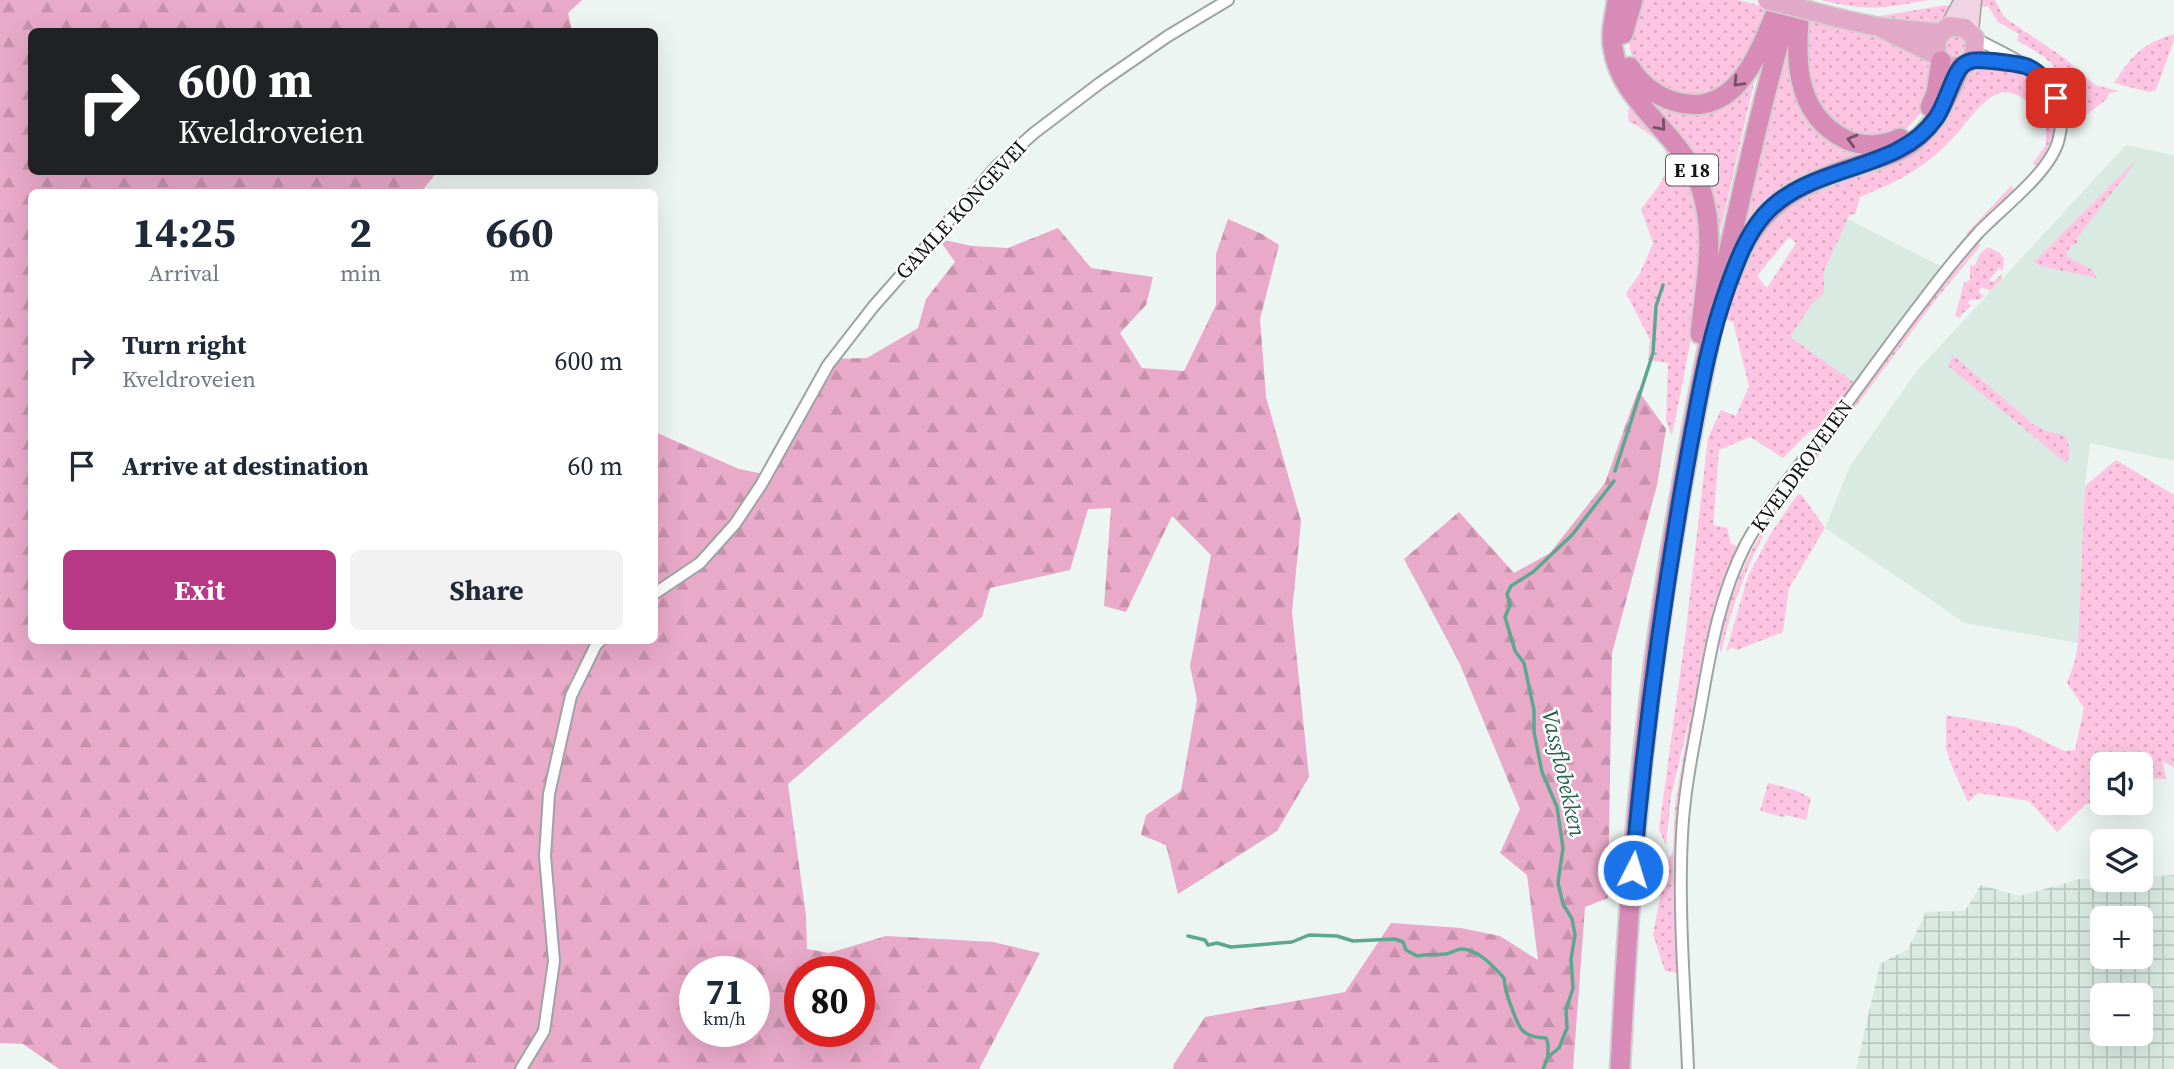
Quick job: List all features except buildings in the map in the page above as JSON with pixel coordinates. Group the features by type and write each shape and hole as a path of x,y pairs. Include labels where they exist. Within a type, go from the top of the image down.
{"highway":[{"name":"E 18","path":"1617,0 1612,34 1616,64 1632,92 1687,159 1698,180 1705,203 1709,230 1708,259 1698,363"},
{"name":"E 18","path":"1633,0 1623,35 1628,62 1635,75 1648,90 1664,99 1698,104 1714,101 1728,92 1749,71 1759,55 1782,0"},
{"name":"E 18","path":"1612,1069 1630,817 1661,564 1698,363 1740,171 1782,0"},
{"name":"E 18","path":"1620,1069 1631,892 1647,721 1668,567 1711,335 1750,159 1791,0"},
{"path":"1801,0 1797,62 1801,87 1811,108 1824,125 1852,142 1874,145 1892,142 1906,135 1921,121 1929,111 1936,93 1938,58"},
{"name":"E 18","path":"1711,335 1737,261 1764,215 1801,187 1826,175 1896,152 1915,141 1939,115 1966,63"}],"main road":[{"path":"1767,0 1879,27 1945,29 1960,26 1973,35"},
{"path":"1938,58 1935,43 1963,0"},
{"path":"1879,27 1950,66 1966,63 1976,50 1973,0"}],"street":[{"name":"GAMLE KONGEVEI","path":"658,591 700,563 735,524 761,485 828,365 873,307 998,165 1034,132 1111,75 1228,0"},
{"name":"KVELDROVEIEN","path":"1688,1069 1681,860 1684,810 1707,670 1729,584 1746,545 1772,503 1923,300 1979,233 2049,162 2060,137 2062,119 2050,86 2027,66 1973,35"},
{"path":"1966,63 2027,66"},
{"path":"521,1069 544,1031 554,961 545,856 549,794 571,696 597,644"}],"shaded area":[{"path":"1641,0 1738,0 1769,8 1762,36 1725,88 1700,98 1657,90 1638,66 1629,39"},
{"path":"1821,0 1930,0 1876,8"},
{"path":"1981,0 1995,0 2004,17 2067,60 2095,85 2119,91 2109,93 2107,99 2086,115 2078,96 2076,100 2052,64 2017,41 2019,34 1998,22 1988,6 1982,7"},
{"path":"1945,5 1953,7 1945,16 1927,26 1906,26 1874,17"},
{"path":"1792,15 1801,100 1879,149 1847,164 1736,243"},
{"path":"1802,16 1907,45 1924,57 1931,67 1924,110 1907,128 1887,138 1873,139 1830,126 1806,88"},
{"path":"2174,34 2156,90 2149,92 2114,83 2139,52"},
{"path":"1952,35 1967,39 1967,55 1956,61 1944,53 1945,40"},
{"path":"1758,65 1713,263 1714,235 1645,94 1678,111"},
{"path":"1980,68 2010,70 2041,88 2049,100 2054,115 2053,131 2036,166 2033,163 2046,145 2046,122 2029,103 2014,94 2002,93 1979,107 1957,134 1924,164 1894,182 1860,197 1855,215 1850,214 1824,271 1824,293 1812,304 1790,337 1855,383 1818,429 1811,430 1783,458 1750,437 1719,450 1713,530 1714,525 1727,528 1731,544 1739,547 1716,601 1682,780 1673,868 1677,973 1665,971 1653,934 1665,871 1673,850 1675,805 1690,716 1671,796 1666,846 1659,829 1708,438 1721,410 1736,416 1749,386 1733,322 1726,320 1736,281 1756,238 1769,221 1801,194 1898,159 1965,77","holes":["1789,237 1796,243 1767,288 1757,276"]},
{"path":"1628,109 1643,114 1673,149 1702,213 1696,313 1672,436 1666,421 1668,363 1648,360 1650,340 1626,293 1640,273 1653,243 1641,209 1661,182 1668,164 1667,155 1653,137 1629,122"},
{"path":"2126,145 2174,155 2174,461 2090,443 2085,486 2078,643 1965,623 1825,528 1850,466 1916,372"},
{"path":"2134,162 2077,238 2078,244 2071,245 2066,256 2092,270 2097,278 2040,266 2034,262"},
{"path":"2011,186 2014,189 1970,236 1966,234"},
{"path":"1844,217 1942,267 1855,383 1789,337"},
{"path":"1977,243 1981,245 1937,298 1779,509 1759,544 1744,579 1721,653 1721,634 1733,592 1745,563 1776,509 1896,345"},
{"path":"1988,247 2000,253 2004,259 2003,271 1999,268 1989,280 1993,282 2002,274 2002,279 1990,291 1982,287 1978,292 1984,296 1979,300 1971,299 1968,303 1971,306 1961,318 1955,316 1964,283 1970,280 1970,266 1975,265 1980,254"},
{"path":"1953,355 2033,424 2046,431 2066,436 2070,450 2067,464 1948,366"},
{"path":"2116,460 2174,495 2174,768 2162,760 2166,779 2153,778 2153,752 2090,752 2090,804 2086,804 2057,832 2029,801 1978,793 1968,802 1946,749 1946,715 2017,727 2064,751 2075,750 2084,708 2067,683 2078,643 2085,486"},
{"path":"1798,494 1802,495 1825,528 1789,588 1783,632 1737,650 1732,647 1726,652 1748,576 1771,533"},
{"path":"1768,783 1795,790 1811,798 1806,820 1760,811"},
{"path":"2174,875 2174,1069 1856,1069 1880,964 1908,949 1926,912 1965,911 1981,885 2020,896 2080,879 2090,879 2090,892 2153,892 2153,877"}],"green space":[{"path":"0,0 582,0 568,13 571,28 28,28 28,175 435,175 423,189 28,189 28,644 658,644 658,433 739,469 774,476 830,359 867,358 918,328 926,299 955,262 939,239 972,246 1008,248 1058,228 1091,268 1153,277 1146,305 1120,333 1142,368 1184,371 1216,305 1216,254 1228,219 1279,245 1260,319 1266,397 1301,521 1292,612 1309,777 1277,831 1178,894 1166,845 1141,835 1146,815 1181,791 1197,700 1190,666 1211,555 1172,516 1126,612 1104,606 1111,508 1088,509 1070,570 990,588 982,617 788,784 806,916 807,949 829,953 886,936 993,942 1040,953 979,1069 59,1069 23,1044 0,1043"},
{"path":"1638,390 1666,429 1657,485 1612,653 1608,898 1585,907 1573,1069 1173,1069 1205,1017 1345,992 1391,923 1461,928 1500,936 1538,960 1527,875 1500,853 1520,809 1459,662 1404,559 1459,512 1514,573 1550,553 1605,483"}],"waterway":[{"name":"Vassflobekken","path":"1615,471 1653,353 1656,306 1663,285"},
{"name":"Vassflobekken","path":"1543,1069 1548,1057 1559,1048 1567,1028 1566,1010 1573,988 1571,959 1575,935 1572,919 1563,904 1558,883 1563,848 1557,807 1542,772 1534,732 1534,710 1524,663 1515,651 1505,617 1510,605 1507,594 1511,586 1533,572 1572,535 1614,481"},
{"path":"1188,936 1205,940 1208,945 1217,943 1231,947 1292,942 1309,935 1337,936 1353,941 1395,939 1403,942 1406,950 1417,956 1468,950 1485,959 1504,978 1507,996 1519,1025 1531,1036 1546,1038 1548,1056"}],"route":[{"path":"1633,870 1657,642 1702,380 1711,335 1737,261 1748,239 1764,215 1801,187 1826,175 1896,152 1915,141 1939,115 1961,66 1971,60 2027,66 2041,76 2056,98"}]}
